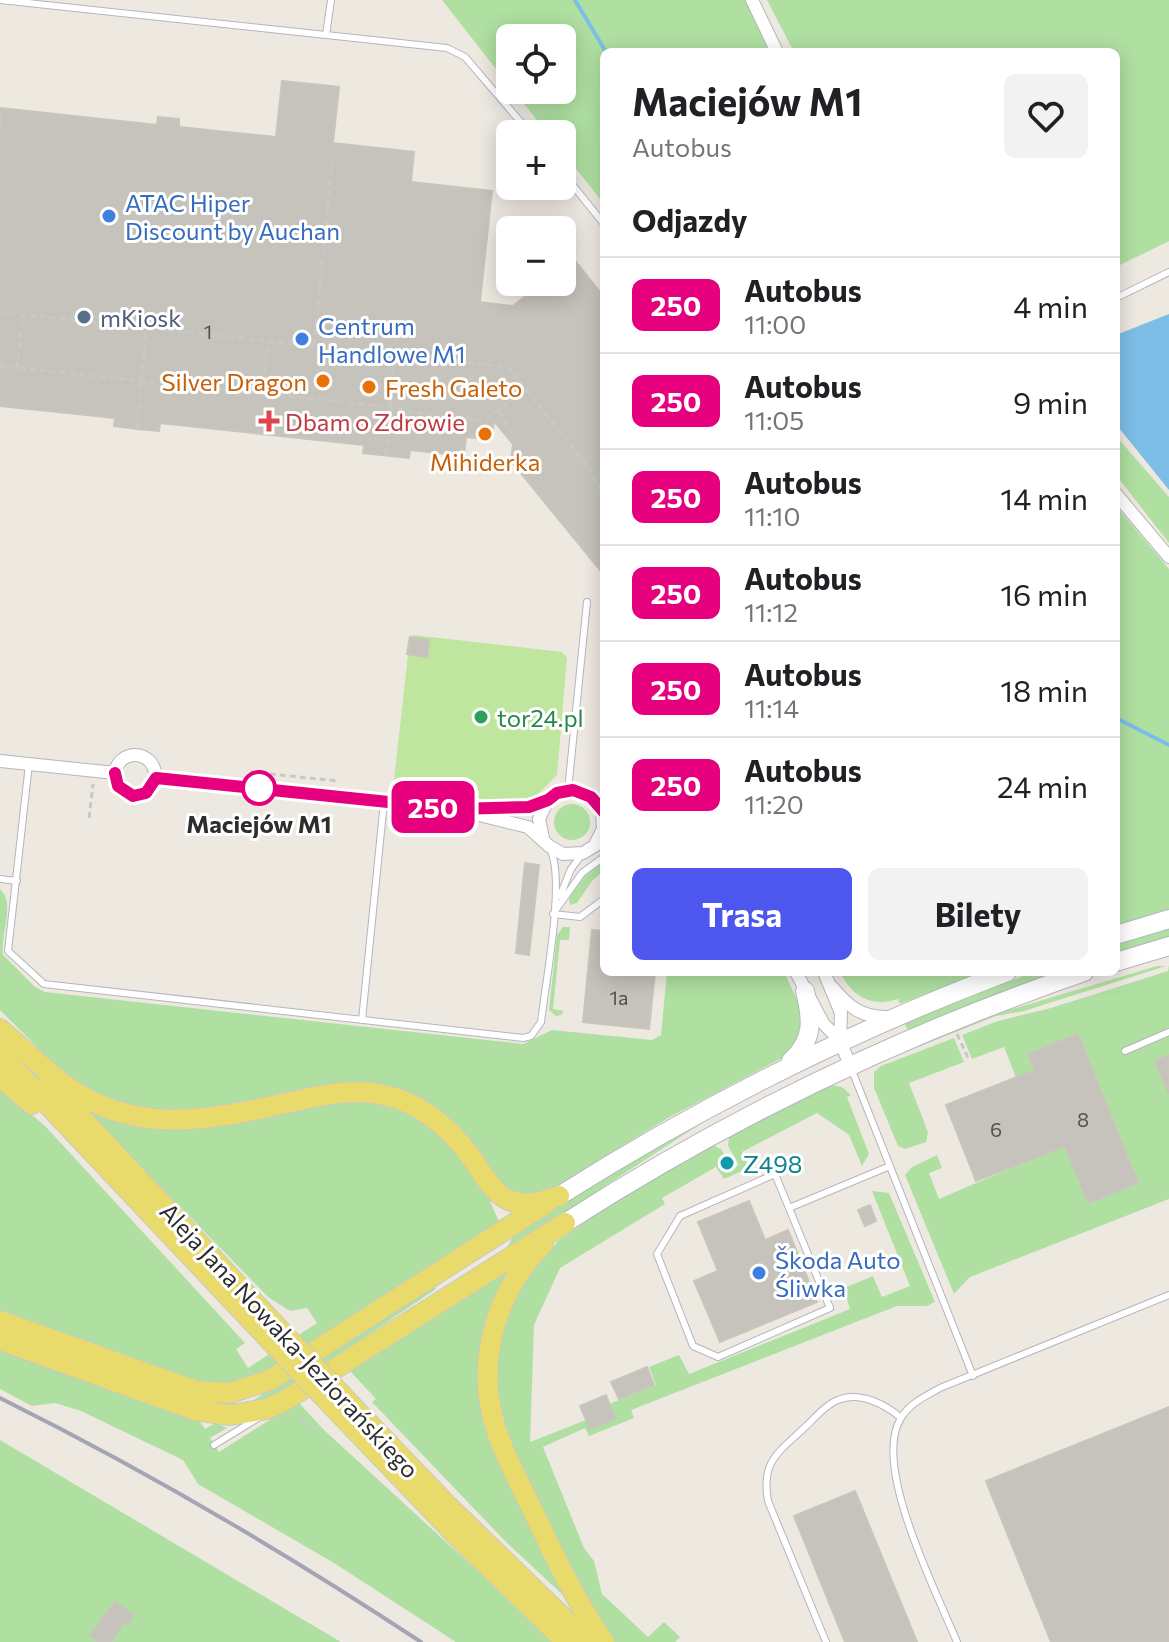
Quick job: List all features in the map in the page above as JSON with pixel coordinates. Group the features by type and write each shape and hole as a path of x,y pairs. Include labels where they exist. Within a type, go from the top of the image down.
{"main road":[{"path":"0,1030 78,1093 145,1119 193,1121 330,1094 363,1092 385,1095 420,1108 437,1119 470,1155 494,1189 503,1213 502,1232 493,1258 481,1277"},
{"name":"Aleja Jana Nowaka-Jeziorańskiego","path":"0,1030 271,1331"},
{"name":"Aleja Jana Nowaka-Jeziorańskiego","path":"0,1054 346,1410 454,1533 565,1641"},
{"path":"0,1077 117,1177"},
{"path":"494,1189 509,1201 523,1204 559,1196"},
{"path":"0,1321 196,1391 230,1393 270,1380 559,1196"},
{"path":"0,1340 195,1410 206,1418 249,1413 284,1401 565,1223"},
{"path":"565,1223 538,1249 503,1300 494,1327 487,1381 498,1435 569,1586 604,1642"},
{"name":"Aleja Jana Nowaka-Jeziorańskiego","path":"346,1410 588,1642"}],"street":[{"path":"752,0 775,48"},
{"path":"1120,499 1169,557"},
{"path":"138,754 153,765 156,778 146,793 133,796 118,786 115,773 120,761 138,754"},
{"path":"0,761 115,773"},
{"path":"156,778 456,809 519,809 568,790 584,793 600,806"},
{"path":"546,843 539,819 548,800"},
{"path":"456,809 528,827 563,854 583,853 600,843"},
{"path":"1120,934 1169,919"},
{"path":"1120,961 1169,946"},
{"path":"798,976 823,1023 840,1041 850,1065"},
{"path":"565,1223 723,1116 829,1059 840,1041 841,1013 826,976"},
{"path":"559,1196 675,1125 785,1066 895,1016 997,976"},
{"path":"618,1189 741,1118 850,1065 1073,976"},
{"path":"832,987 849,1007 861,1013 875,1018 895,1016"},
{"path":"785,1066 801,1051 809,1036 811,1017 805,991"}],"lane":[{"path":"0,0 447,48 465,57 519,120"},
{"path":"326,35 331,0"},
{"path":"576,189 600,219"},
{"path":"1120,296 1169,272"},
{"path":"568,790 587,602"},
{"path":"29,764 8,951 44,984 523,1038 531,1036 541,1022 553,914 556,865 546,843"},
{"path":"362,1020 384,802"},
{"path":"553,914 571,869 583,853"},
{"path":"553,914 572,883 600,860"},
{"path":"0,879 17,881"},
{"path":"553,914 580,917 600,902"},
{"path":"1125,1051 1169,1032"},
{"path":"850,1065 973,1376"},
{"path":"789,1208 890,1166"},
{"path":"775,1174 789,1208 830,1308 718,1357 693,1346 657,1254 680,1216 775,1174"},
{"path":"957,1642 896,1489 893,1440 901,1418 918,1400 1169,1295"},
{"path":"826,1642 768,1501 765,1484 771,1459 838,1399 853,1397 870,1400 888,1406 901,1418"},
{"path":"214,1445 284,1401"}],"path":[{"path":"0,130 2,114"},
{"path":"314,345 333,153"},
{"path":"0,312 508,367 585,463 600,489"},
{"path":"17,368 23,314"},
{"path":"137,429 146,327"},
{"path":"262,393 268,340"},
{"path":"386,455 395,354"},
{"path":"0,366 390,407 434,416 485,420 525,390"},
{"path":"498,410 511,432"},
{"path":"89,818 94,771"},
{"path":"250,772 339,781"},
{"path":"957,1034 969,1060"},
{"path":"300,1418 316,1433"}],"green space":[{"path":"442,0 745,0 768,48 600,48 600,199 576,169 576,120 537,120 524,104 576,104 576,24 496,24 496,69"},
{"path":"767,0 1169,0 1169,241 1120,265 1120,48 792,48"},
{"path":"1120,441 1169,497 1169,543 1120,480"},
{"path":"1120,511 1169,569 1169,910 1120,925"},
{"name":"tor24.pl","path":"410,637 562,652 567,658 557,775 533,799 492,800 404,791 394,780"},
{"path":"572,804 585,809 590,822 585,835 572,840 559,835 554,822 559,809"},
{"path":"600,864 600,874 577,903 570,905 569,898 585,876"},
{"path":"0,889 7,902 3,955 35,987 45,992 523,1044 552,1030 652,1040 661,1035 667,976 786,976 802,1010 800,1040 786,1056 668,1118 545,1193 510,1194 406,1093 192,1114 126,1107 92,1094 62,1072 0,1010"},
{"path":"563,927 570,927 569,940 560,940 553,1009 564,1011 556,1016 549,1010 557,935"},
{"path":"1169,929 1169,937 1120,953 1120,944"},
{"path":"1169,965 1169,1199 970,1277 954,1294 905,1175 912,1167 937,1155 942,1168 929,1173 939,1199 1046,1153 1004,1047 972,1059 962,1035 998,1021 1051,1008 1168,971"},
{"path":"1157,966 1166,966 1024,1011 996,1016 917,1045 999,1013"},
{"path":"842,976 972,976 900,1004 898,999 879,1002 863,998"},
{"path":"1024,976 1050,976 908,1030 904,1023"},
{"path":"954,1038 964,1062 909,1083 928,1132 926,1142 905,1149 898,1146 874,1088 874,1072 881,1066"},
{"path":"831,1085 842,1087 851,1095 847,1097 869,1154 862,1166 849,1135 817,1113 742,1152 749,1168 724,1179 716,1167 662,1198 665,1204 560,1268 534,1325 530,1442 586,1420 590,1429 615,1419 609,1404 656,1385 649,1367 679,1355 689,1374 850,1309 844,1288 873,1276 882,1297 910,1286 872,1191 889,1193 935,1302 927,1306 897,1306 631,1410 634,1418 589,1436 585,1428 543,1447 584,1548 594,1561 602,1594 648,1637 664,1622 680,1637 675,1642 614,1642 603,1630 513,1452 497,1404 495,1364 512,1297 558,1241 611,1204 712,1145 721,1149 733,1168 739,1165 728,1146 729,1136"},
{"path":"0,1087 46,1127 245,1343 236,1349 248,1368 317,1323 307,1308 290,1311 268,1297 82,1106 104,1115 362,1098 411,1112 454,1144 489,1198 499,1222 271,1370 251,1379 212,1386 0,1314"},
{"path":"705,1121 505,1251 514,1235"},
{"path":"516,1264 481,1361 565,1597 506,1542 372,1402 376,1399 349,1370"},
{"path":"433,1285 436,1289 273,1399 241,1408"},
{"path":"0,1347 197,1417 205,1429 215,1423 227,1428 210,1438 219,1452 298,1402 324,1430 555,1642 456,1642 334,1563 198,1484 183,1460 81,1411 55,1403 32,1406 0,1389"},
{"path":"0,1440 341,1642 0,1642"}],"water":[{"path":"1169,314 1169,490 1120,429 1120,333"}],"building":[{"name":"Centrum Handlowe M1","path":"282,81 339,87 333,143 414,152 411,182 492,191 480,302 513,306 526,296 576,296 576,262 600,292 600,570 511,461 513,444 494,421 491,440 466,437 464,456 410,450 409,458 363,453 364,445 160,423 159,431 137,429 114,426 115,418 0,406 0,108 157,125 158,117 179,119 179,127 276,137"},
{"path":"410,637 429,640 427,657 407,654"},
{"path":"525,863 539,865 529,955 516,953"},
{"path":"592,930 600,931 600,976 655,976 649,1029 583,1022"},
{"path":"1078,1034 1138,1183 1088,1203 1065,1146 976,1181 946,1105 1035,1070 1028,1054"},
{"path":"1169,1055 1169,1094 1155,1061"},
{"name":"Škoda Auto Śliwka","path":"749,1201 765,1240 788,1230 817,1302 720,1342 694,1281 718,1271 698,1222"},
{"path":"870,1205 876,1221 865,1226 858,1210"},
{"path":"647,1367 654,1385 619,1399 611,1382"},
{"path":"606,1395 615,1419 590,1429 580,1406"},
{"path":"1169,1407 1169,1642 1051,1642 986,1481"},
{"path":"855,1491 917,1642 845,1642 794,1516"},
{"path":"115,1602 134,1615 127,1625 124,1623 111,1642 99,1642 90,1635"}],"waterway":[{"path":"575,0 604,48"},
{"path":"1120,720 1169,745"}],"railway":[{"path":"0,1398 214,1514 319,1576 421,1642"}],"bus line":[{"name":"250","path":"115,773 118,786 133,796 146,793 156,778 456,809 519,809 539,804 557,793 573,790 591,797 600,807"}],"place":[{"name":"ATAC Hiper Discount by Auchan","path":"109,216"},
{"name":"mKiosk","path":"84,317"},
{"name":"Centrum Handlowe M1","path":"302,339"},
{"name":"Silver Dragon","path":"323,381"},
{"name":"Fresh Galeto","path":"369,387"},
{"name":"Dbam o Zdrowie","path":"269,421"},
{"name":"Mihiderka","path":"485,434"},
{"name":"tor24.pl","path":"481,717"},
{"name":"Maciejów M1","path":"259,788"},
{"name":"Z498","path":"727,1163"},
{"name":"Škoda Auto Śliwka","path":"759,1273"}]}
